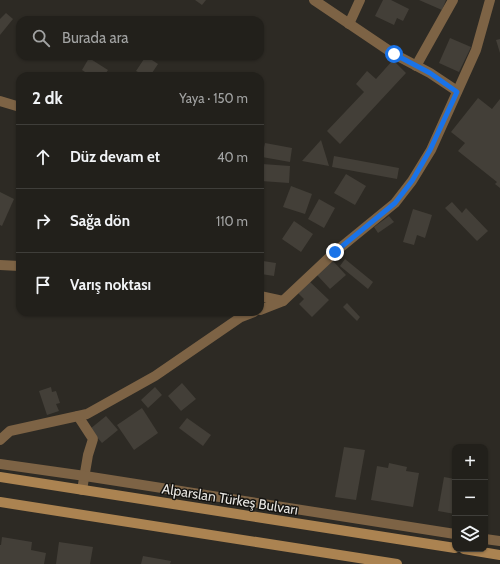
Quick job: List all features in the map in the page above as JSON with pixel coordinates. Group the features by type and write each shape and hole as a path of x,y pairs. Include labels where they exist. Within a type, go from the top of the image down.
{"main road":[{"name":"Alparslan Türkeş Bulvarı","path":"0,477 452,548"},
{"path":"0,502 397,564"},
{"path":"482,552 500,555"}],"street":[{"path":"314,0 394,54 430,73 457,92"},
{"path":"349,24 360,0"},
{"path":"416,66 454,0"},
{"path":"264,308 283,301 335,252 395,203 412,181 430,150 476,50 490,0"},
{"path":"0,101 16,106"},
{"path":"0,265 16,266"},
{"path":"264,297 283,301"},
{"path":"0,440 10,431 87,414 155,376 244,316"},
{"path":"78,416 93,438 88,455 82,490"},
{"path":"0,464 452,534"},
{"path":"488,539 500,541"}],"building":[{"path":"195,0 206,0 202,5"},
{"path":"383,0 391,0 409,9 403,21 397,18 394,25 375,16"},
{"path":"419,0 446,0 442,10"},
{"path":"6,13 13,19 0,35 0,19"},
{"path":"450,38 471,47 459,72 439,63"},
{"path":"500,39 500,53 496,40"},
{"path":"88,60 92,60 108,70 107,72 85,72 82,70"},
{"path":"143,60 152,60 158,64 153,72 136,71"},
{"path":"393,60 406,73 340,144 327,131 364,92 356,84 367,71 376,79"},
{"path":"478,98 492,109 500,99 500,188 495,184 497,182 458,151 465,143 451,132"},
{"path":"321,140 329,166 302,161"},
{"path":"265,143 292,148 290,162 264,157"},
{"path":"334,156 399,168 397,179 332,167"},
{"path":"264,164 290,166 289,183 264,181"},
{"path":"346,174 366,186 355,205 334,193"},
{"path":"291,186 312,194 305,214 283,207"},
{"path":"0,192 14,199 2,226 0,225"},
{"path":"319,199 335,208 324,228 308,219"},
{"path":"452,202 462,213 466,208 488,231 477,241 445,208"},
{"path":"413,209 432,215 425,238 417,235 414,245 403,242"},
{"path":"389,216 394,222 378,233 374,227"},
{"path":"294,221 313,234 301,252 282,239"},
{"path":"345,259 373,282 368,289 340,266"},
{"path":"332,260 346,275 330,289 317,275"},
{"path":"264,261 276,263 274,276 264,274"},
{"path":"309,281 329,300 312,317 299,304 304,299 298,293"},
{"path":"347,303 360,317 357,321 343,307"},
{"path":"182,383 196,399 181,411 168,396"},
{"path":"51,387 52,392 56,391 60,403 56,404 59,411 47,415 39,391"},
{"path":"155,387 162,395 148,408 141,400"},
{"path":"142,408 158,433 134,450 117,425"},
{"path":"106,416 118,430 102,443 90,429"},
{"path":"187,418 211,435 203,446 179,428"},
{"path":"344,447 365,450 356,500 335,497"},
{"path":"389,463 407,467 406,471 419,473 413,507 371,500 377,466 388,468"},
{"path":"444,477 452,478 452,513 438,511"},
{"path":"2,537 32,542 31,550 46,553 44,564 0,564 0,545"},
{"path":"59,542 93,547 90,564 56,564"},
{"path":"143,556 171,561 170,564 141,564"}],"route":[{"path":"335,252 395,203 412,181 430,150 457,92 430,73 394,54"}]}
